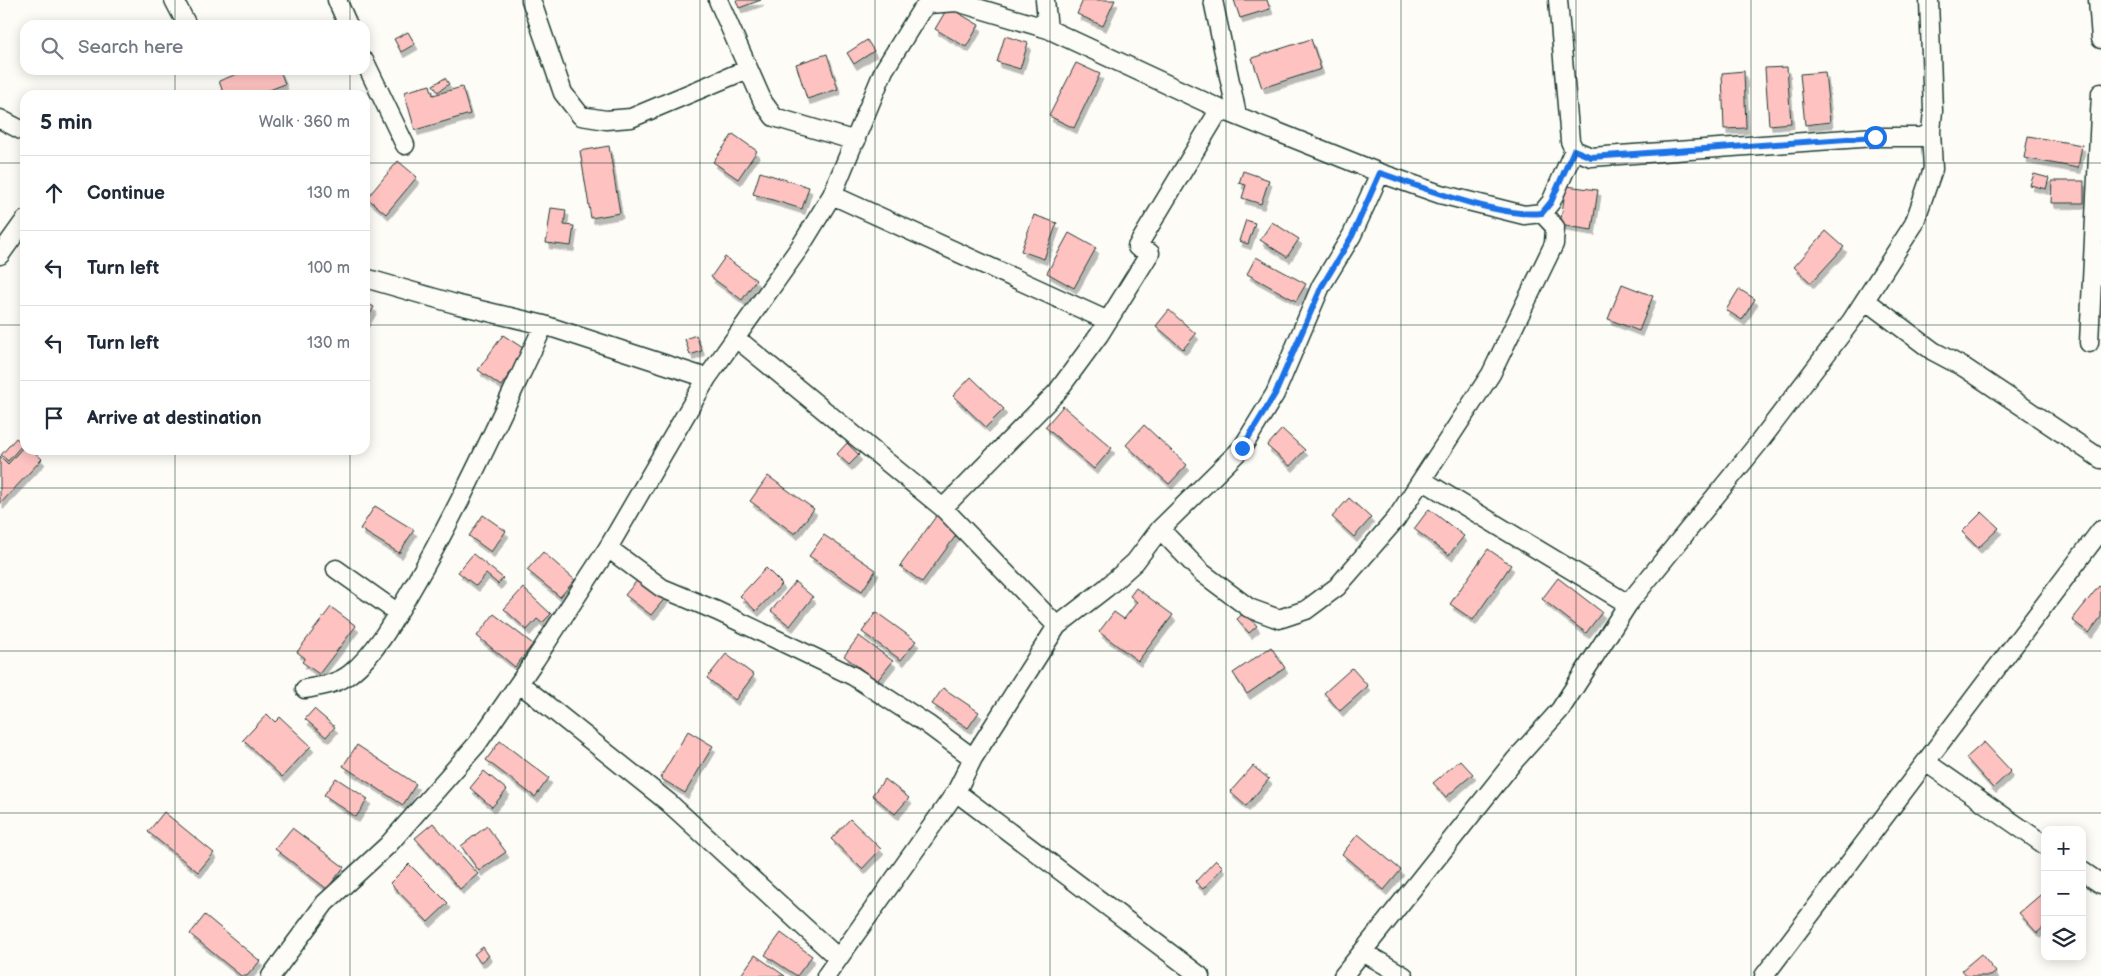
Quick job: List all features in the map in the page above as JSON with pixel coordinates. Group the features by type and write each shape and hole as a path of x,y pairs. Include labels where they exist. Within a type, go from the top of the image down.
{"street":[{"path":"167,0 177,20"},
{"path":"174,0 185,20"},
{"path":"337,0 346,20"},
{"path":"531,0 564,93 581,116 606,120 632,118 748,69"},
{"path":"718,0 763,102 774,117 856,141"},
{"path":"1045,0 1048,29"},
{"path":"1213,0 1237,115"},
{"path":"1558,0 1570,141 1574,150 1591,157 1875,137 1923,136 1931,131"},
{"path":"1344,976 1516,760 1560,710 1628,604 1757,445 1865,300 1914,224 1933,169 1929,0"},
{"path":"2098,0 2101,39"},
{"path":"272,976 325,904 388,845 477,744 519,683 608,548 707,378 800,247 832,195 884,70 914,6 957,2 1048,29 1220,109 1380,173 1440,194 1524,215 1542,213 1551,202 1574,150"},
{"path":"370,72 405,145"},
{"path":"2089,343 2101,94"},
{"path":"943,508 1057,392 1108,321 1220,109"},
{"path":"0,119 20,129"},
{"path":"826,976 956,792 973,758 1057,626 1106,588 1135,562 1160,529 1242,448 1275,394 1322,286 1352,236 1380,173"},
{"path":"832,195 1108,321"},
{"path":"1160,529 1208,577 1249,608 1278,619 1306,610 1337,587 1396,519 1491,374 1554,244 1555,227 1542,213"},
{"path":"0,255 20,227"},
{"path":"370,279 459,305 544,325 707,378"},
{"path":"1865,300 1933,351 1965,368 2101,459"},
{"path":"305,689 327,686 350,674 368,656 398,613 446,530 544,325"},
{"path":"736,338 943,508 1057,626"},
{"path":"1422,480 1628,604"},
{"path":"1764,976 1927,763 2101,530"},
{"path":"608,548 662,588 717,611 853,676 927,724 973,758"},
{"path":"336,569 398,613"},
{"path":"519,683 668,802 838,958"},
{"path":"1927,763 2041,841"},
{"path":"956,792 1200,976"},
{"path":"2083,871 2101,884"},
{"path":"1363,952 1404,976"}],"building":[{"path":"736,0 761,0 739,8"},
{"path":"1083,0 1115,0 1103,26 1077,14"},
{"path":"1234,0 1267,0 1270,9 1240,18"},
{"path":"948,7 979,25 966,47 935,29"},
{"path":"408,32 415,44 401,52 394,39"},
{"path":"1005,36 1028,43 1020,69 997,62"},
{"path":"1311,39 1321,69 1262,88 1252,58"},
{"path":"867,40 874,51 854,64 847,53"},
{"path":"827,54 838,89 807,99 796,64"},
{"path":"1076,63 1100,74 1074,128 1049,116"},
{"path":"1787,67 1791,123 1769,125 1765,68"},
{"path":"1744,71 1746,128 1724,129 1722,73"},
{"path":"1825,72 1830,122 1805,125 1800,74"},
{"path":"234,75 282,75 285,84 270,90 222,90 219,81"},
{"path":"445,78 449,84 438,92 433,85"},
{"path":"430,85 433,95 462,87 470,114 415,130 404,92"},
{"path":"733,134 757,151 738,179 713,162"},
{"path":"2028,136 2082,145 2078,168 2024,158"},
{"path":"609,146 620,213 591,218 580,151"},
{"path":"398,161 417,177 386,214 370,201 370,194"},
{"path":"1243,171 1269,180 1261,204 1242,198 1246,185 1239,183"},
{"path":"760,172 809,187 802,209 753,194"},
{"path":"2034,174 2049,178 2046,189 2030,185"},
{"path":"2052,181 2084,181 2084,203 2051,203"},
{"path":"1566,186 1598,190 1592,230 1560,225"},
{"path":"551,208 566,210 564,225 574,226 571,246 546,243"},
{"path":"1034,215 1057,223 1044,259 1021,251"},
{"path":"1246,220 1255,223 1248,244 1239,241"},
{"path":"1272,222 1299,239 1287,257 1260,240"},
{"path":"1826,231 1844,247 1811,283 1794,267"},
{"path":"1069,233 1096,248 1074,288 1047,273"},
{"path":"725,257 756,280 742,300 711,277"},
{"path":"1256,257 1306,284 1296,301 1247,274"},
{"path":"1622,284 1653,296 1639,331 1608,319"},
{"path":"1739,289 1755,299 1742,320 1726,310"},
{"path":"370,305 374,307 370,314"},
{"path":"1169,310 1196,334 1183,349 1156,326"},
{"path":"503,335 526,350 501,386 478,370"},
{"path":"696,335 702,351 690,355 685,339"},
{"path":"971,377 1004,409 986,427 953,396"},
{"path":"1063,406 1112,448 1094,469 1045,427"},
{"path":"1144,425 1187,465 1169,484 1126,445"},
{"path":"1282,429 1305,450 1290,466 1267,446"},
{"path":"16,438 20,441 20,447 8,461 1,455"},
{"path":"847,443 859,455 849,465 837,454"},
{"path":"20,451 20,455 38,455 42,459 0,504 0,456 8,464"},
{"path":"768,476 814,509 795,534 750,501"},
{"path":"1349,498 1371,518 1354,537 1332,517"},
{"path":"375,506 414,530 399,553 360,529"},
{"path":"1429,509 1464,536 1449,555 1414,529"},
{"path":"1982,512 1999,528 1978,548 1962,532"},
{"path":"483,515 506,531 491,552 469,536"},
{"path":"937,515 960,530 922,582 900,566"},
{"path":"824,535 876,570 862,591 809,556"},
{"path":"1488,549 1511,565 1473,620 1450,604"},
{"path":"543,552 575,580 560,597 527,570"},
{"path":"473,554 503,578 498,584 486,574 476,586 458,572"},
{"path":"766,568 782,584 756,611 740,596"},
{"path":"640,577 666,597 651,615 625,595"},
{"path":"1558,578 1602,612 1586,633 1542,599"},
{"path":"795,582 813,597 790,626 771,611"},
{"path":"2099,586 2101,587 2101,617 2089,633 2072,620"},
{"path":"523,588 551,614 542,623 537,619 527,630 504,609"},
{"path":"1136,588 1173,615 1138,661 1099,632 1114,612 1124,619 1137,602 1130,596"},
{"path":"331,607 356,626 319,674 302,662 305,658 297,652"},
{"path":"876,612 916,641 901,660 862,632"},
{"path":"1245,612 1257,626 1249,633 1237,619"},
{"path":"494,614 533,644 515,667 477,636"},
{"path":"859,636 893,661 877,681 844,656"},
{"path":"1271,647 1285,668 1247,694 1233,673"},
{"path":"726,654 754,675 735,700 707,678"},
{"path":"1352,668 1368,686 1340,711 1324,693"},
{"path":"943,688 979,712 968,728 932,704"},
{"path":"314,709 335,727 326,737 305,719"},
{"path":"267,714 275,722 280,717 311,746 282,777 243,740"},
{"path":"688,731 713,746 685,793 660,778"},
{"path":"500,741 549,778 535,797 486,760"},
{"path":"1984,742 2011,771 1993,788 1966,758"},
{"path":"357,745 416,784 403,805 343,766"},
{"path":"1460,760 1473,774 1446,797 1433,783"},
{"path":"1253,766 1269,779 1246,806 1230,792"},
{"path":"484,771 507,790 492,807 470,788"},
{"path":"336,778 368,799 356,817 324,795"},
{"path":"885,779 909,798 895,814 872,795"},
{"path":"164,812 214,853 198,872 148,832"},
{"path":"850,819 881,849 862,869 831,839"},
{"path":"433,823 478,874 460,889 415,838"},
{"path":"487,826 506,852 479,871 461,846"},
{"path":"292,828 344,867 327,889 275,849"},
{"path":"1358,834 1401,870 1384,890 1342,854"},
{"path":"1216,860 1223,867 1203,889 1195,882"},
{"path":"409,864 448,903 428,922 390,883"},
{"path":"2041,894 2041,930 2037,933 2019,913"},
{"path":"205,915 260,961 247,976 241,976 190,934"},
{"path":"781,933 812,956 797,976 765,955"},
{"path":"483,947 489,956 480,962 474,954"},
{"path":"1981,954 1996,972 1991,976 1967,976 1962,970"},
{"path":"755,955 785,976 741,975"}],"route":[{"path":"1242,448 1275,394 1322,286 1352,236 1380,173 1440,194 1524,215 1542,213 1551,202 1574,150 1591,157 1875,137"}]}
